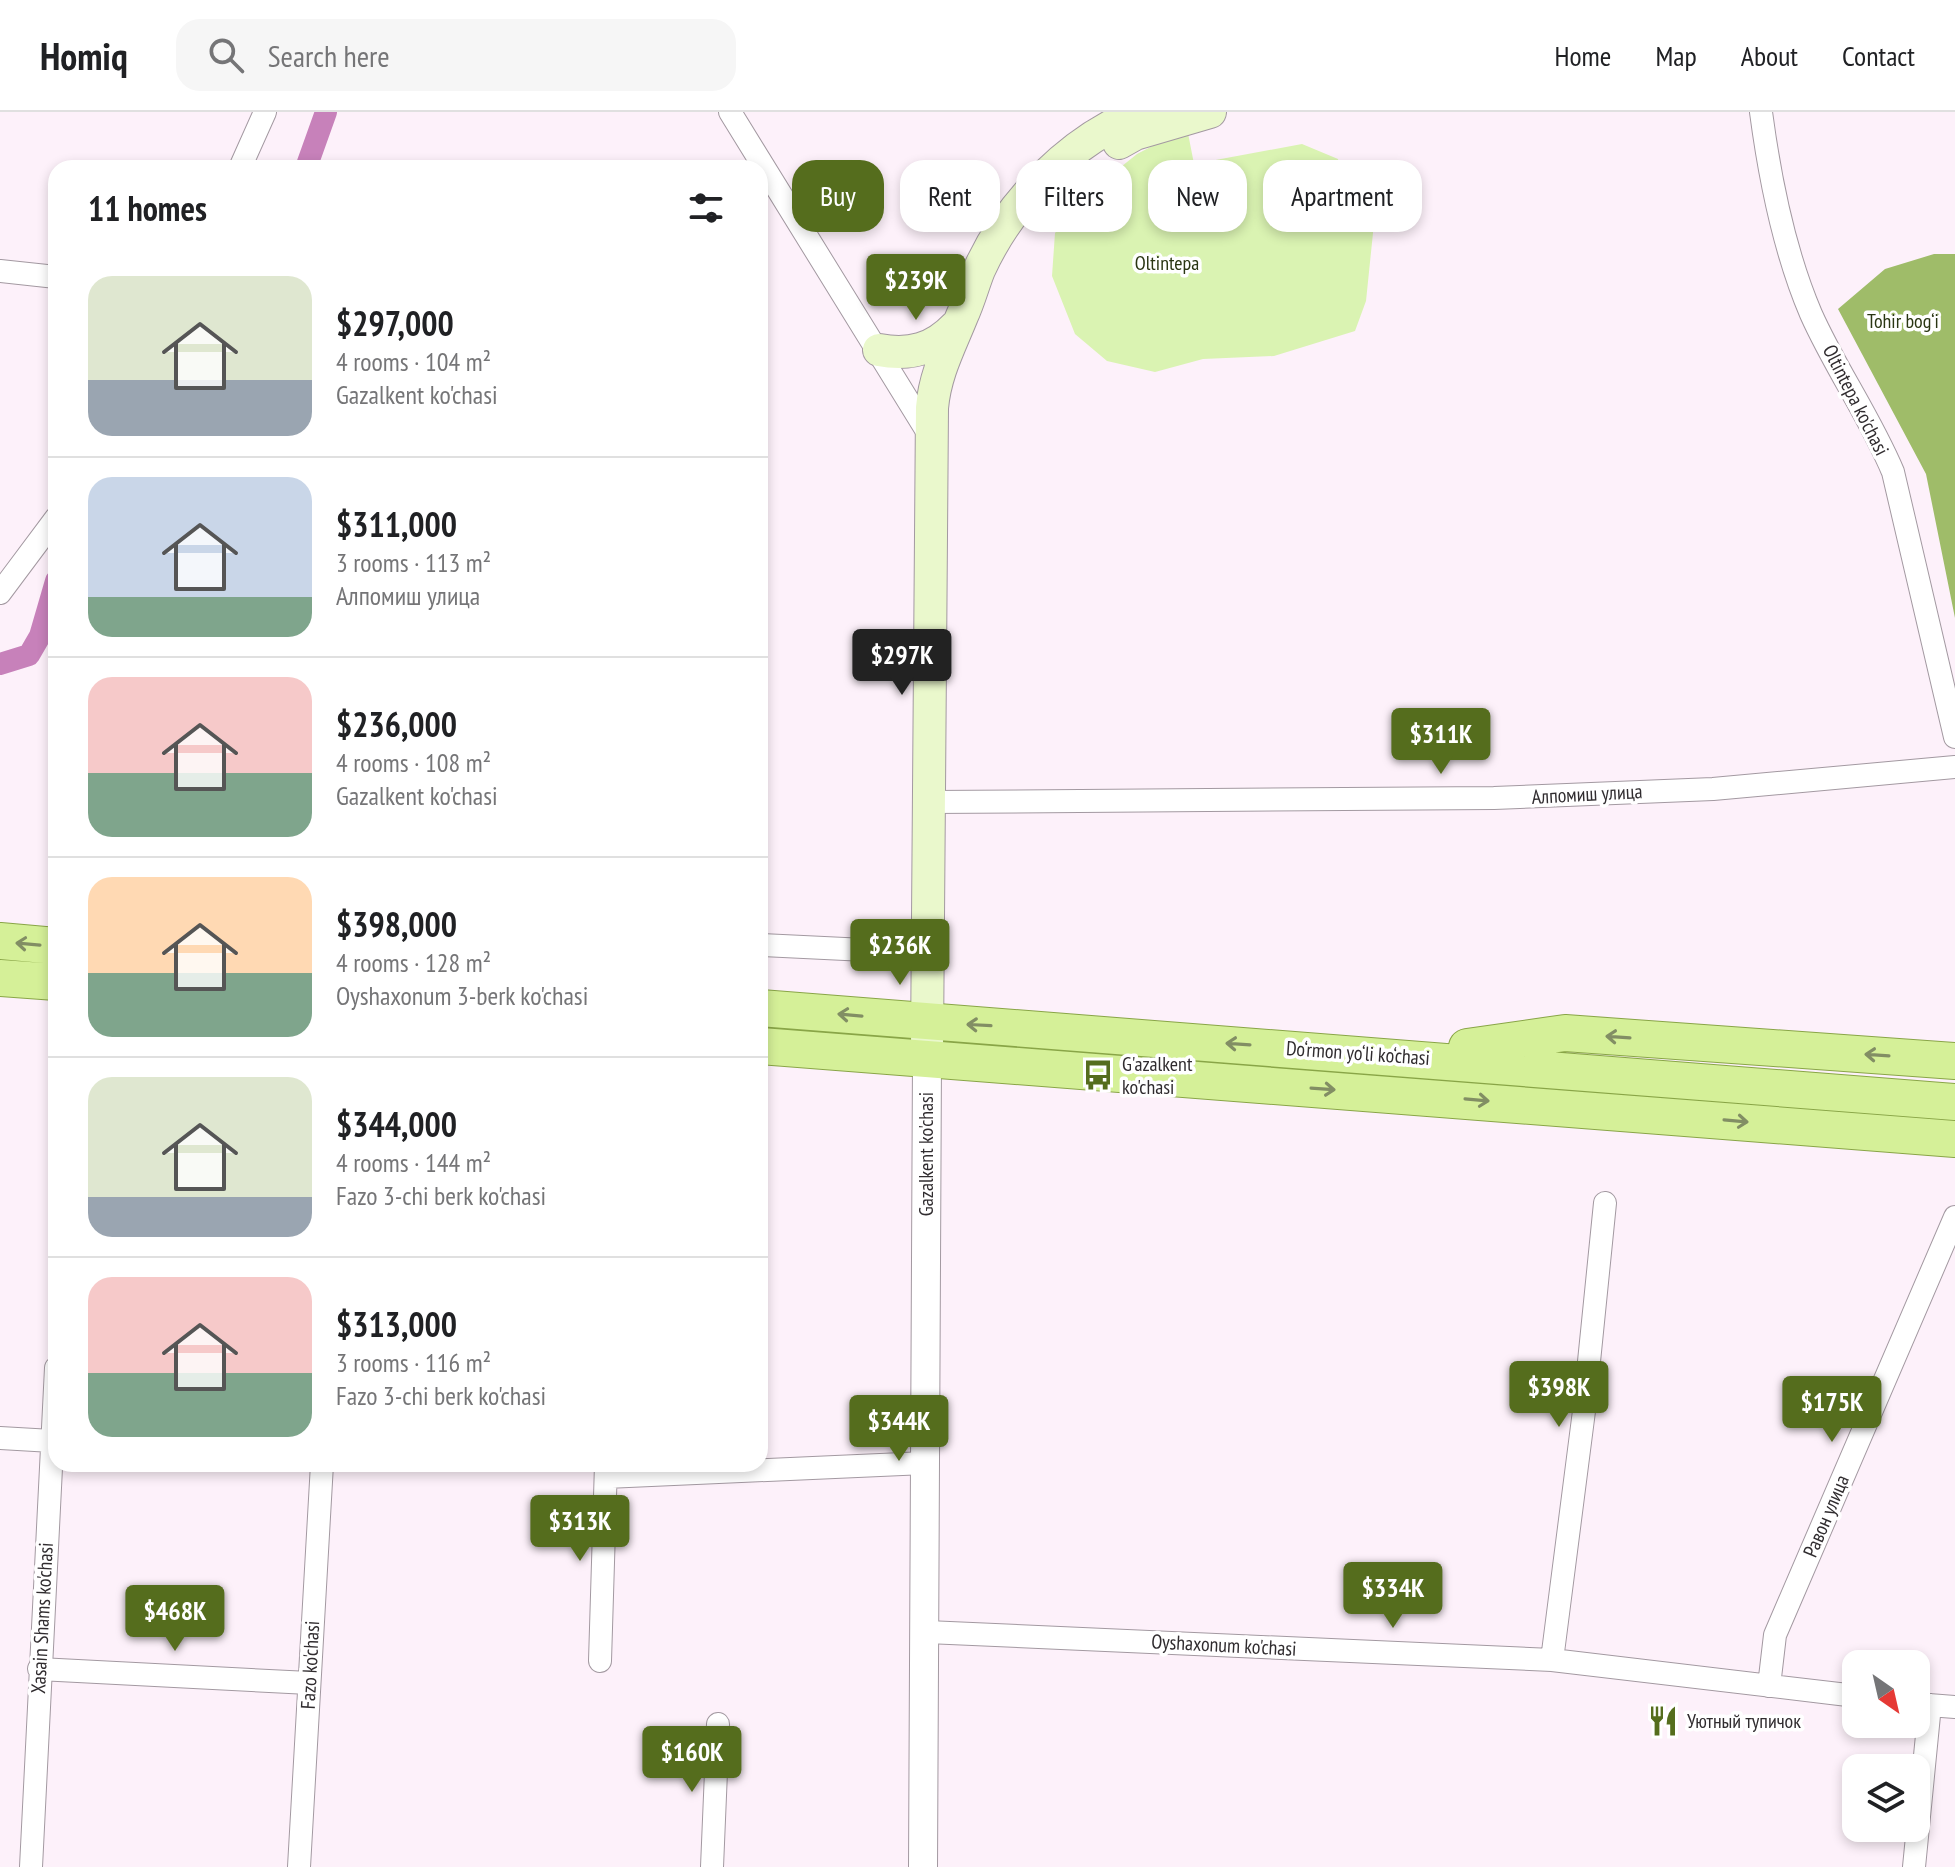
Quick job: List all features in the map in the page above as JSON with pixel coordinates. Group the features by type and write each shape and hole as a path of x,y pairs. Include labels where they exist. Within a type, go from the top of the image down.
{"main road":[{"path":"962,317 980,268 1006,224 1037,184 1086,142 1142,112"},
{"path":"879,350 903,353 926,348 946,336 1017,241 1077,174 1135,134 1210,112"},
{"name":"Gazalkent ko'chasi","path":"927,1060 933,441 937,376 962,317"},
{"path":"0,941 48,945"},
{"path":"0,978 48,981"},
{"name":"Do‘rmon yo‘li ko‘chasi","path":"768,1009 1955,1102"},
{"path":"1399,1056 1565,1033 1955,1061"},
{"name":"Do‘rmon yo‘li ko‘chasi","path":"768,1047 1955,1139"}],"street":[{"path":"244,160 265,112"},
{"path":"730,112 760,160"},
{"name":"Oltintepa ko'chasi","path":"1761,112 1768,160 1793,263 1807,302 1877,434 1893,472 1955,737"},
{"path":"768,173 933,441"},
{"path":"0,271 48,276"},
{"path":"0,593 48,529"},
{"name":"Алпомиш улица","path":"930,802 1494,798 1713,789 1955,767"},
{"path":"768,945 928,953"},
{"name":"Gazalkent ko'chasi","path":"923,1867 927,1632 927,1060"},
{"path":"1552,1660 1605,1203"},
{"name":"Равон улица","path":"1769,1686 1775,1635 1955,1217"},
{"path":"0,1438 48,1441"},
{"path":"768,1466 925,1463"},
{"name":"Xasain Shams ko'chasi","path":"31,1867 50,1472"},
{"name":"Fazo ko'chasi","path":"299,1867 322,1472"},
{"path":"600,1661 606,1472"},
{"name":"Oyshaxonum ko'chasi","path":"927,1632 1552,1660 1842,1694"},
{"path":"39,1669 309,1683"},
{"path":"1930,1705 1955,1707"},
{"path":"712,1867 718,1724"},
{"path":"1914,1867 1921,1738"},
{"path":"299,1867 318,1867"}],"green space":[{"name":"Oltintepa","path":"1187,128 1193,160 1148,160 1148,232 1247,232 1247,160 1216,160 1302,144 1338,159 1263,160 1263,232 1373,232 1366,301 1355,331 1274,356 1203,359 1155,372 1107,361 1075,334 1052,276 1055,233 1132,232 1132,160 1130,160"},
{"name":"Tohir bog‘i","path":"1934,254 1955,254 1955,618 1926,474 1838,309 1885,269"}],"waterway":[{"path":"309,160 326,112"},
{"path":"0,664 29,655 40,636 48,608"}],"place":[{"name":"G'azalkent ko'chasi","path":"1098,1075"},
{"name":"Уютный тупичок","path":"1663,1721"}]}
